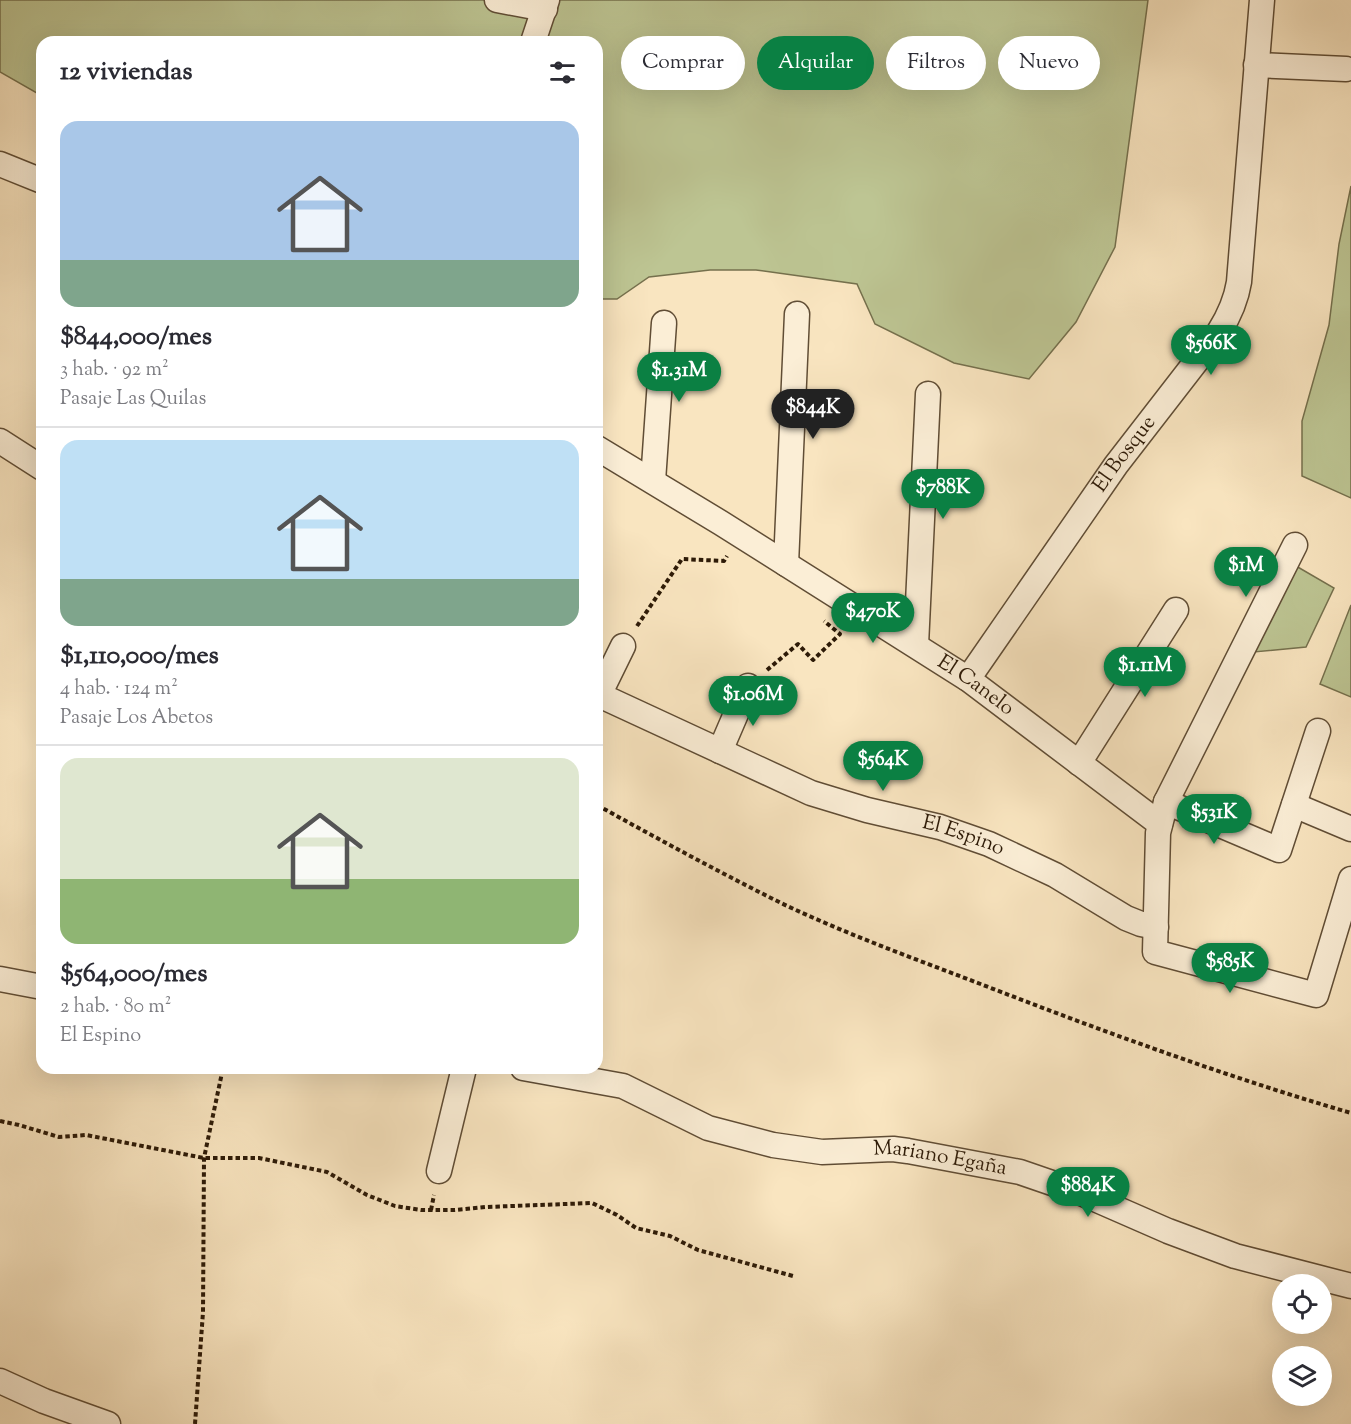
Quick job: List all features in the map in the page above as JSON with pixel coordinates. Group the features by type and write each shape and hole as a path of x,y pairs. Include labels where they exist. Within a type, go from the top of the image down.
{"street":[{"path":"497,0 546,4 535,36"},
{"name":"El Bosque","path":"968,679 1116,465 1219,332 1229,315 1239,282 1262,0"},
{"path":"1256,65 1346,69"},
{"path":"0,164 36,179"},
{"path":"786,564 798,314"},
{"path":"653,481 664,323"},
{"path":"916,645 928,394"},
{"path":"0,441 36,464"},
{"name":"El Canelo","path":"603,452 916,645 968,679 1079,763 1163,813 1279,850 1294,805"},
{"path":"1295,545 1163,813 1155,952 1316,995 1351,879"},
{"path":"1079,763 1176,610"},
{"path":"603,685 623,646"},
{"path":"720,751 748,686"},
{"name":"El Espino","path":"603,697 811,792 867,810 940,827 989,844 1055,876 1126,918 1156,927"},
{"path":"1318,731 1294,805 1351,829"},
{"path":"0,979 36,986"},
{"path":"439,1171 463,1074"},
{"name":"Mariano Egaña","path":"556,1074 623,1086 708,1128 773,1145 822,1152 908,1150 1020,1172 1081,1193 1168,1231 1227,1253 1351,1287"},
{"path":"0,1382 108,1424"}],"path":[{"path":"623,646 682,559 724,561 729,554"},
{"path":"748,686 798,644 813,660 840,634 819,616 835,596"},
{"path":"603,808 721,873 849,932 1080,1022 1288,1095 1351,1113"},
{"path":"195,1424 203,1312 204,1158 222,1074"},
{"path":"0,1121 59,1137 86,1135 204,1158 259,1158 327,1172 367,1196 395,1206 421,1210 592,1203 617,1215 636,1228 669,1236 698,1250 793,1276"}],"green space":[{"path":"0,0 1148,0 1115,247 1076,322 1029,379 954,363 875,324 857,284 756,270 710,270 649,277 617,299 603,299 603,36 36,36 36,93 0,72"},
{"path":"1351,186 1351,498 1302,476 1302,421 1329,325 1339,244"},
{"path":"1296,566 1334,588 1306,647 1254,652"},
{"path":"1351,605 1351,697 1320,684"}]}
